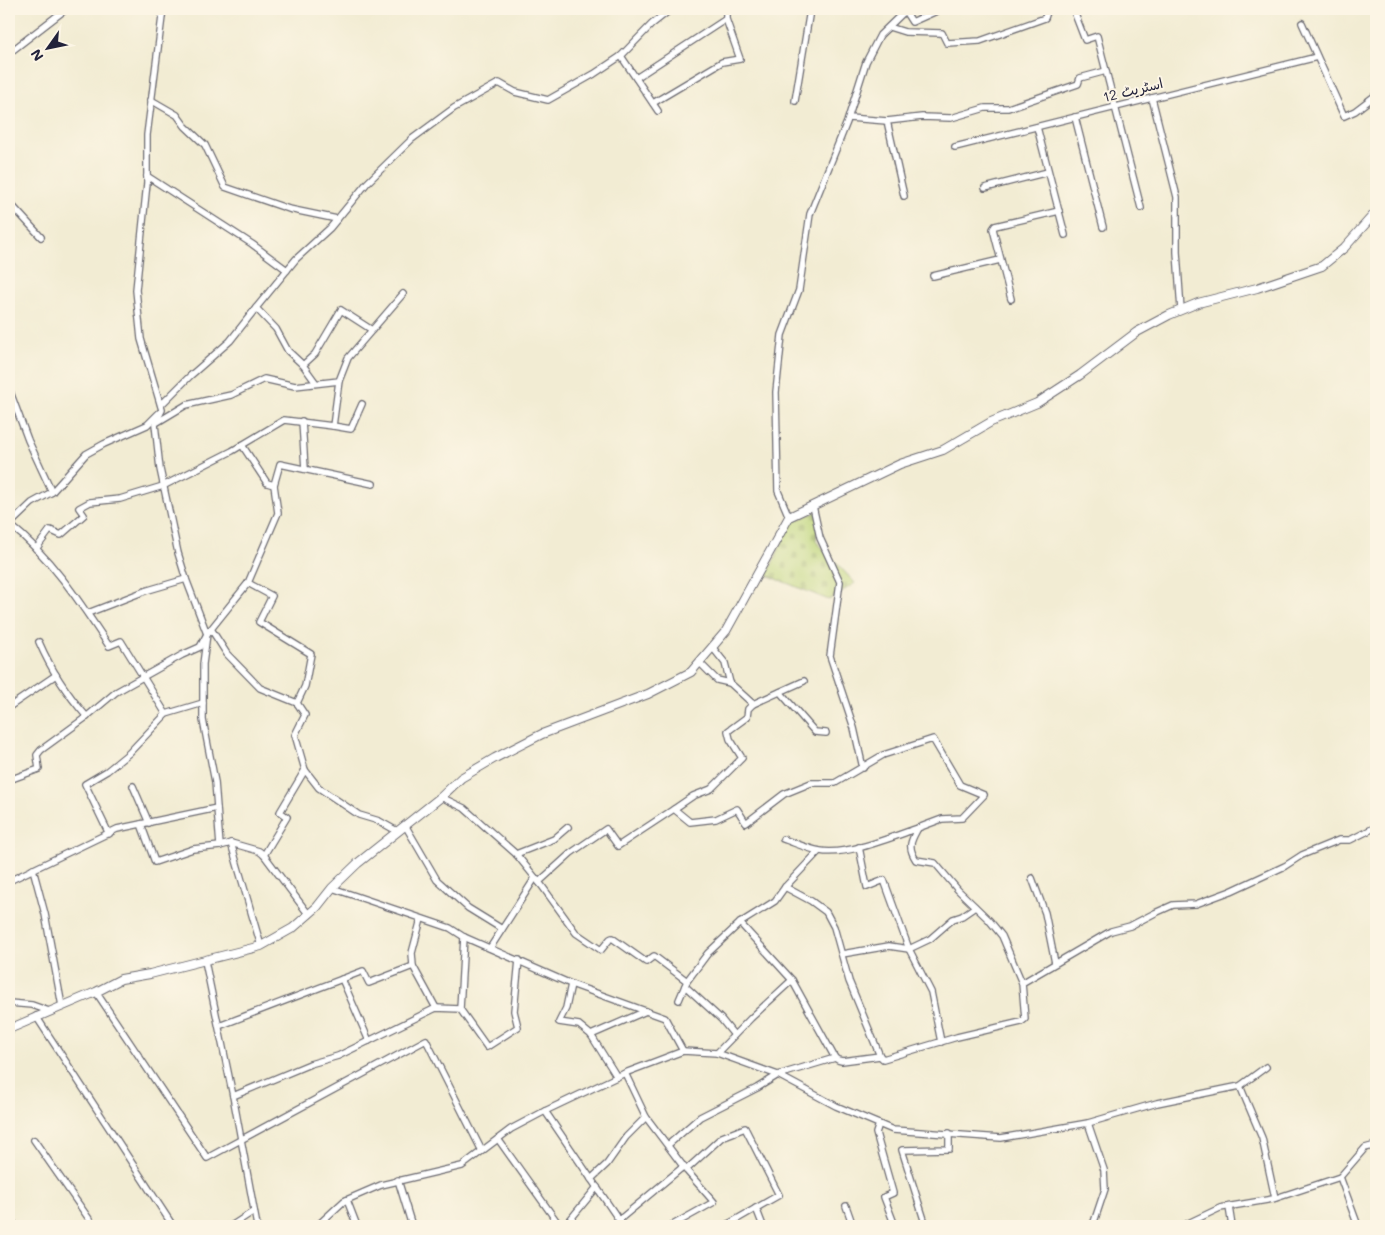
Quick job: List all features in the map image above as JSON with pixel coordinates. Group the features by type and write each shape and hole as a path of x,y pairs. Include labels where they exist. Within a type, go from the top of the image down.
{"street":[{"path":"9,53 66,9"},
{"path":"163,9 147,135 147,176 136,290 141,339 162,408 155,424 163,486 178,553 207,634 203,664 203,720 215,782 220,846"},
{"path":"166,714 121,641 109,646 53,565 9,525 32,503 52,492 86,454 147,424 190,376 230,341 296,259 330,228 367,183 412,139 454,108 499,83 515,92 548,100 621,56 652,24 671,9"},
{"path":"653,103 722,62 740,59 726,18 726,9"},
{"path":"795,101 810,10 813,9"},
{"path":"789,517 778,491 776,392 782,335 799,290 810,214 849,118 866,62 880,35 906,10 912,22 941,9"},
{"path":"889,27 905,32 942,33 947,43 980,41 1045,18 1048,9"},
{"path":"1073,9 1085,40 1097,36 1141,208"},
{"path":"636,78 726,18"},
{"path":"1302,23 1344,116 1355,111 1376,95"},
{"path":"621,56 658,111"},
{"name":"اسٹریٹ 12","path":"956,147 1317,57"},
{"path":"849,118 886,121 922,117 951,118 985,108 1008,108 1078,84 1080,78 1106,71"},
{"path":"1152,98 1177,197 1177,252 1181,310"},
{"path":"151,100 177,115 185,126 205,145 226,186 289,209 337,219"},
{"path":"1075,117 1103,226"},
{"path":"886,121 904,196"},
{"path":"1037,127 1065,235"},
{"path":"985,188 1048,172"},
{"path":"147,176 252,244 287,270"},
{"path":"9,202 41,237"},
{"path":"1011,299 992,232 995,226 1059,211"},
{"path":"9,1029 96,992 120,978 150,974 262,946 293,928 317,907 332,888 358,863 441,797 461,778 542,734 648,694 691,672 726,632 789,517 900,464 943,450 991,422 1037,402 1080,375 1137,332 1181,310 1198,303 1257,288 1322,266 1344,248 1376,212"},
{"path":"933,276 1000,260"},
{"path":"333,426 339,381 348,358 403,294"},
{"path":"256,308 276,328 288,352 303,365 316,383"},
{"path":"303,365 315,354 341,310 372,330"},
{"path":"155,424 186,405 231,395 264,379 295,386 339,381"},
{"path":"9,389 28,440 52,492"},
{"path":"36,549 50,530 61,535 84,516 79,508 90,502 120,499 163,486 242,445 284,420 351,429 362,404"},
{"path":"302,421 305,469"},
{"path":"242,445 267,483 274,484"},
{"path":"9,780 39,769 37,755 41,750 87,717 116,692 200,647 211,628 248,583 278,513 274,484 280,464 373,484"},
{"path":"813,506 820,538 840,582 830,656 854,728 863,768"},
{"path":"88,613 145,591 186,579"},
{"path":"248,583 272,596 259,622 311,654 305,686 297,703"},
{"path":"211,628 227,654 260,688 297,703 305,715 295,735 305,770 319,788 359,816 379,821 397,831"},
{"path":"39,642 68,695 87,717"},
{"path":"713,648 725,663 730,683"},
{"path":"700,663 717,680 730,683 753,704"},
{"path":"9,706 56,675"},
{"path":"490,948 537,880 571,853 606,829 618,846 693,796 711,789 742,758 730,739 728,731 748,717 748,709 753,704 804,682"},
{"path":"780,692 815,732 826,733"},
{"path":"108,834 85,784 107,771 129,753 166,714 203,703"},
{"path":"674,808 690,822 716,819 737,809 746,824 784,794 811,783 835,783 883,755 933,739 960,785 984,795 962,818 942,819 859,847 828,852 819,851 783,839"},
{"path":"264,855 287,817 280,812 305,770"},
{"path":"133,786 149,823"},
{"path":"441,797 464,808 516,854 578,935 602,950 612,938 646,962 654,956 686,983 734,1035"},
{"path":"9,880 117,829 217,808"},
{"path":"141,824 155,862 193,849 231,843 259,851 309,915"},
{"path":"405,825 437,880 468,908 502,930"},
{"path":"516,854 554,839 568,827"},
{"path":"740,923 792,980 835,1058 838,1060 880,1056 883,1059 1021,1022 1025,1019 1022,983 1002,936 990,920 958,890 935,864 916,860 912,854 910,844 918,828"},
{"path":"1022,983 1110,931 1130,926 1172,905 1196,904 1231,891 1285,866 1302,855 1339,840 1350,840 1376,828"},
{"path":"231,843 262,946"},
{"path":"859,847 866,887 884,880 909,949 931,992 941,1042"},
{"path":"679,1000 686,983 708,953 740,923 775,901 785,887 819,851"},
{"path":"33,869 45,914 62,1006"},
{"path":"1032,878 1045,913 1055,964"},
{"path":"785,887 811,901 826,912 834,926 849,981 880,1056"},
{"path":"332,888 450,928 464,937 571,984 665,1018 683,1051"},
{"path":"842,954 889,946 909,949 930,939 953,919 962,916 975,907"},
{"path":"421,919 412,952 413,966 436,1008"},
{"path":"464,937 460,1009 487,1047 518,1027 514,1011 519,960"},
{"path":"204,961 219,1026 257,1226"},
{"path":"219,1026 364,971 369,982 413,966"},
{"path":"342,979 369,1041"},
{"path":"717,1053 792,980"},
{"path":"571,984 566,1008 559,1022 579,1025 591,1035 617,1077"},
{"path":"96,992 207,1158 426,1040 482,1151"},
{"path":"9,1003 32,1005 49,1011"},
{"path":"233,1096 310,1064 338,1056 436,1008 460,1009"},
{"path":"591,1035 646,1011"},
{"path":"36,1016 173,1226"},
{"path":"317,1226 328,1214 347,1200 381,1185 462,1166 511,1129 545,1111 617,1077 683,1051 717,1053 778,1075 836,1106 893,1130 1001,1138 1088,1123 1157,1103 1240,1086 1266,1066"},
{"path":"668,1144 700,1117 778,1075 835,1058"},
{"path":"625,1074 646,1117 714,1202 671,1226"},
{"path":"1240,1086 1262,1138 1275,1198"},
{"path":"545,1111 623,1226"},
{"path":"591,1179 606,1164 626,1137 646,1117"},
{"path":"1088,1123 1104,1170 1105,1189 1094,1222 1090,1226"},
{"path":"879,1124 876,1133 893,1193 884,1197 895,1226"},
{"path":"619,1220 722,1136 745,1128 779,1195 725,1226"},
{"path":"926,1226 902,1150 949,1149 949,1133"},
{"path":"498,1139 560,1226"},
{"path":"34,1140 94,1226"},
{"path":"1182,1226 1220,1208 1275,1198 1340,1177 1365,1148 1376,1145"},
{"path":"1340,1177 1358,1226"},
{"path":"398,1180 412,1226"},
{"path":"568,1225 597,1187"},
{"path":"347,1200 358,1226"},
{"path":"846,1206 852,1226"},
{"path":"1229,1207 1232,1226"},
{"path":"756,1208 763,1226"},
{"path":"231,1226 254,1211"},
{"path":"9,1217 15,1226"}],"green space":[{"path":"820,510 816,541 855,583 829,600 767,575 791,523"}]}
